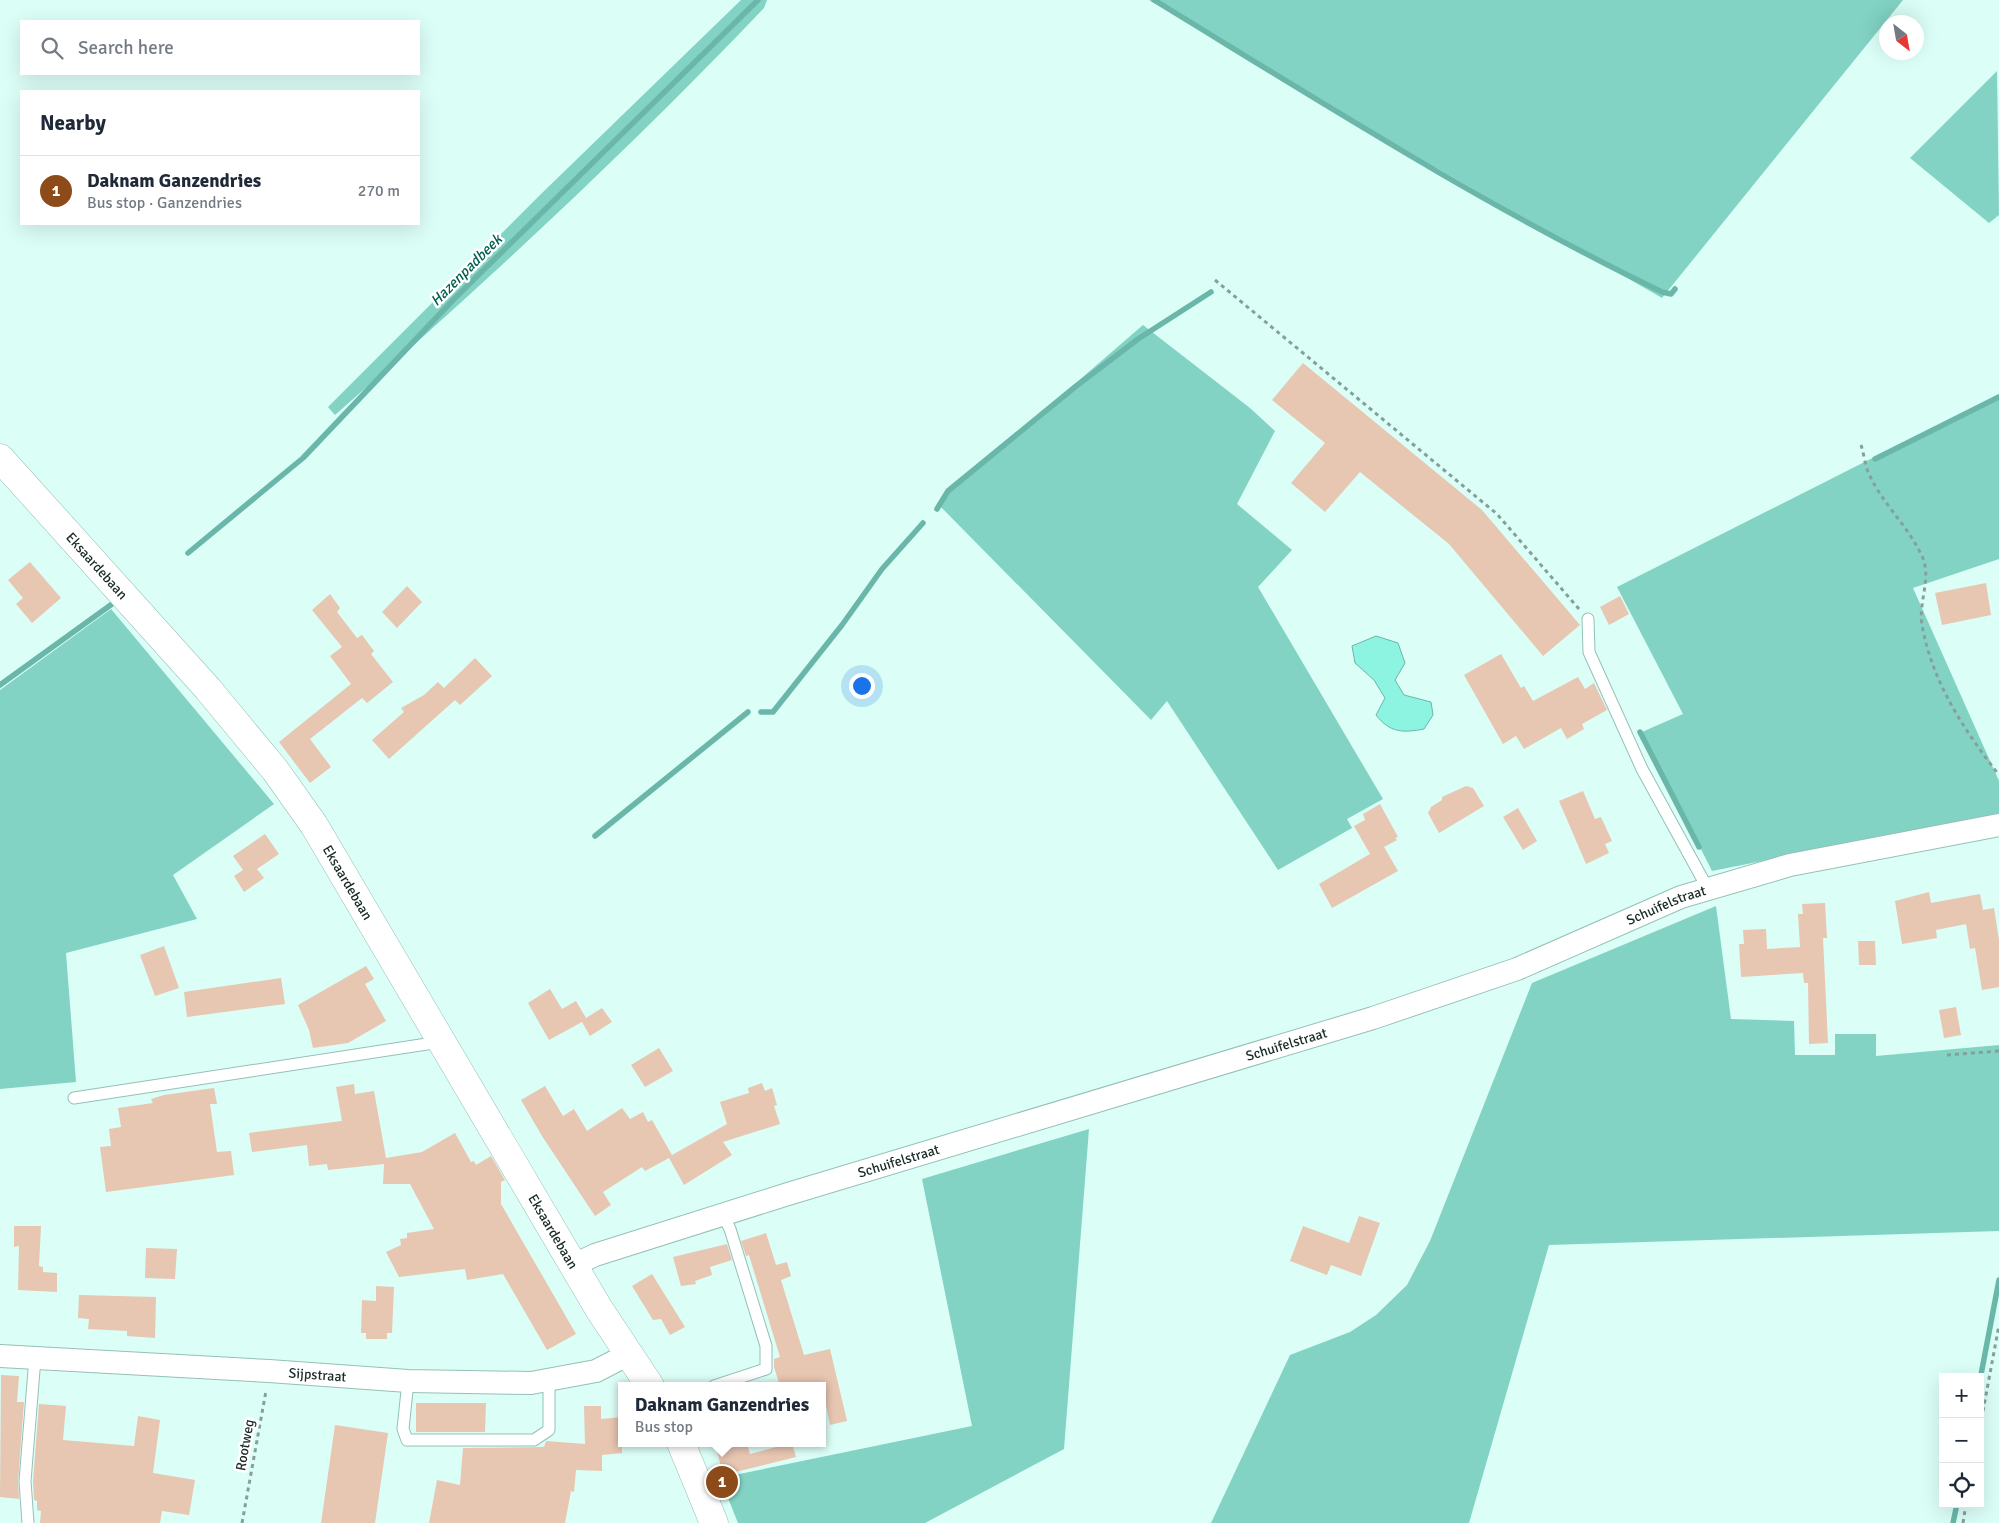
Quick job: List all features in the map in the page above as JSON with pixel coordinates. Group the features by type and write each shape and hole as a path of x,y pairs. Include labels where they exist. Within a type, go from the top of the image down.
{"main road":[{"name":"Eksaardebaan","path":"0,458 208,689 275,770 319,833 574,1265 647,1382"},
{"path":"683,1447 714,1523"}],"street":[{"name":"Schuifelstraat","path":"574,1265 595,1255 723,1214 1373,1018 1517,969 1682,896 1790,866 1999,825"},
{"name":"Sijpstraat","path":"0,1356 408,1381 531,1382 596,1372 629,1354"}],"lane":[{"path":"1588,619 1589,652 1642,769 1708,889"},
{"path":"74,1098 442,1042"},
{"path":"723,1214 730,1229 766,1346 766,1370 727,1382"},
{"path":"28,1523 25,1481 35,1358"},
{"path":"408,1381 403,1429 407,1440 534,1440 549,1430 549,1379"}],"path":[{"path":"1216,280 1497,514 1588,619"},
{"path":"1861,445 1868,473 1921,554 1926,572 1922,623 1938,680 1969,736 1999,775"},
{"path":"1947,1055 1999,1051"},
{"path":"1982,1418 1999,1325"},
{"name":"Rootweg","path":"242,1523 269,1371"},
{"path":"1963,1523 1965,1508"}],"shaded area":[{"path":"741,0 767,0 764,8 713,61 608,165 500,267 335,415 328,407 540,195"},
{"path":"1149,0 1903,0 1891,15 1879,15 1879,30 1662,298"},
{"path":"1997,71 1999,215 1989,223 1910,158"},
{"path":"1143,325 1250,408 1275,431 1237,504 1292,550 1258,587 1383,799 1347,819 1352,828 1278,870 1167,701 1151,720 937,503"},
{"path":"1999,394 1999,559 1913,588 1999,781 1999,814 1712,871 1642,732 1683,714 1617,587"},
{"path":"111,609 274,804 173,875 197,919 66,953 76,1082 0,1089 0,690"},
{"path":"1376,636 1398,643 1405,663 1395,680 1404,695 1431,702 1433,715 1424,729 1397,730 1386,725 1376,715 1385,698 1374,680 1355,663 1352,646"},
{"path":"1716,906 1731,1019 1794,1021 1795,1055 1835,1055 1835,1034 1876,1034 1876,1056 1999,1045 1999,1231 1549,1245 1469,1523 1211,1523 1290,1355 1350,1332 1376,1315 1407,1285 1430,1241 1532,983"},
{"path":"1089,1129 1064,1449 925,1523 738,1523 720,1478 972,1426 922,1179"}],"building":[{"path":"1303,363 1482,510 1580,625 1543,656 1449,544 1360,472 1325,512 1291,483 1325,443 1272,400"},
{"path":"30,562 61,598 32,623 16,604 23,598 8,580"},
{"path":"1986,583 1991,615 1942,625 1935,593"},
{"path":"407,586 422,602 397,628 382,612"},
{"path":"330,594 340,608 337,612 357,638 362,635 374,651 371,654 393,682 367,703 362,698 310,739 331,767 310,783 279,742 351,684 330,656 342,647 312,610"},
{"path":"1620,596 1629,614 1609,625 1600,607"},
{"path":"1501,654 1521,688 1524,686 1533,701 1578,677 1585,689 1594,683 1607,710 1582,724 1584,729 1567,739 1561,728 1524,749 1516,736 1503,744 1464,675"},
{"path":"475,658 492,676 460,705 455,700 389,759 372,740 404,712 401,708 424,695 438,682 444,688"},
{"path":"1466,786 1473,788 1484,806 1439,833 1428,813 1431,807 1442,800 1442,797"},
{"path":"1583,791 1595,819 1601,817 1612,841 1605,844 1609,853 1586,864 1559,801"},
{"path":"1380,804 1398,837 1395,838 1397,840 1384,847 1398,871 1332,908 1319,884 1370,854 1354,826 1365,820 1363,814"},
{"path":"1518,808 1537,841 1523,850 1503,817"},
{"path":"265,834 279,854 257,869 264,878 244,892 234,876 243,870 233,856"},
{"path":"1929,892 1931,903 1980,894 1983,910 1994,908 1999,940 1999,987 1982,990 1975,948 1970,949 1966,924 1936,930 1937,938 1902,944 1895,901"},
{"path":"1825,903 1827,938 1823,938 1828,1043 1809,1044 1808,983 1804,983 1803,973 1741,977 1739,944 1744,944 1743,930 1766,929 1767,949 1800,947 1798,914 1803,914 1802,904"},
{"path":"1858,941 1875,941 1876,965 1859,965"},
{"path":"164,946 179,988 155,996 140,955"},
{"path":"366,966 374,979 365,984 386,1021 348,1043 313,1048 309,1030 298,1005"},
{"path":"281,978 285,1004 187,1017 184,992"},
{"path":"550,989 562,1009 576,1001 586,1018 602,1008 612,1022 590,1036 582,1022 549,1040 528,1003"},
{"path":"1956,1007 1961,1035 1944,1038 1939,1010"},
{"path":"659,1048 673,1071 645,1087 631,1065"},
{"path":"762,1083 765,1091 772,1088 777,1105 774,1106 780,1124 723,1142 732,1155 684,1185 669,1158 645,1171 642,1167 603,1192 611,1205 595,1216 542,1136 521,1100 545,1086 563,1116 574,1109 587,1131 622,1108 630,1119 643,1112 648,1122 652,1120 672,1155 727,1124 720,1102 749,1093 748,1088"},
{"path":"354,1084 355,1094 374,1091 386,1158 422,1152 455,1133 471,1162 474,1161 476,1165 491,1156 505,1180 501,1182 501,1204 576,1334 547,1350 503,1274 467,1280 465,1269 399,1277 386,1252 401,1245 400,1239 407,1238 407,1233 434,1229 410,1184 383,1184 384,1164 328,1170 327,1164 309,1166 307,1145 252,1152 249,1133 342,1121 336,1087"},
{"path":"214,1088 217,1104 210,1104 217,1152 231,1151 234,1175 106,1192 100,1147 111,1146 109,1129 121,1127 118,1108 153,1103 151,1099 164,1095"},
{"path":"1359,1216 1380,1223 1361,1276 1331,1265 1327,1275 1290,1261 1303,1226 1349,1243"},
{"path":"14,1226 41,1226 39,1266 43,1267 43,1272 57,1273 57,1292 18,1290 19,1246 14,1247"},
{"path":"766,1233 776,1265 787,1262 791,1276 781,1280 804,1355 830,1349 847,1421 830,1425 826,1406 826,1382 779,1382 774,1367 774,1359 780,1357 749,1255 746,1256 741,1241"},
{"path":"727,1244 732,1260 710,1267 712,1275 695,1281 696,1284 681,1286 673,1257"},
{"path":"146,1248 177,1249 175,1279 145,1278"},
{"path":"652,1274 685,1327 670,1335 661,1319 653,1320 632,1286"},
{"path":"376,1286 394,1287 392,1333 387,1333 387,1339 366,1339 366,1333 361,1333 362,1300 376,1301"},
{"path":"79,1295 156,1297 155,1338 127,1336 127,1331 88,1329 89,1319 78,1318"},
{"path":"1,1375 19,1376 17,1402 24,1402 18,1481 19,1499 0,1497"},
{"path":"416,1403 486,1403 485,1432 416,1432"},
{"path":"39,1404 66,1406 63,1440 134,1446 138,1416 160,1420 153,1473 195,1480 189,1515 162,1511 160,1523 40,1523 41,1511 37,1510 37,1501 34,1500 33,1481"},
{"path":"584,1406 601,1406 601,1419 618,1417 618,1447 622,1447 622,1453 602,1455 602,1471 576,1470 574,1492 571,1491 565,1523 429,1523 437,1480 460,1485 463,1448 544,1447 546,1441 585,1444"},
{"path":"335,1425 388,1433 375,1523 321,1523"},
{"path":"734,1447 748,1447 750,1454 777,1447 793,1447 796,1457 723,1475 717,1451"}],"waterway":[{"name":"Hazenpadbeek","path":"188,553 303,458 454,299 758,0"},
{"path":"1154,0 1342,115 1532,225 1662,292 1671,294 1675,289"},
{"path":"937,509 948,491 1075,387 1138,339 1211,292"},
{"path":"1875,459 1999,397"},
{"path":"761,712 773,712 842,625 882,569 923,523"},
{"name":"Hazenpadbeek","path":"0,685 112,604"},
{"path":"595,836 748,712"},
{"path":"1640,732 1699,847"},
{"path":"1981,1373 1999,1280"},
{"path":"1953,1523 1956,1508"}],"place":[{"name":"Daknam Ganzendries","path":"722,1482"}]}
